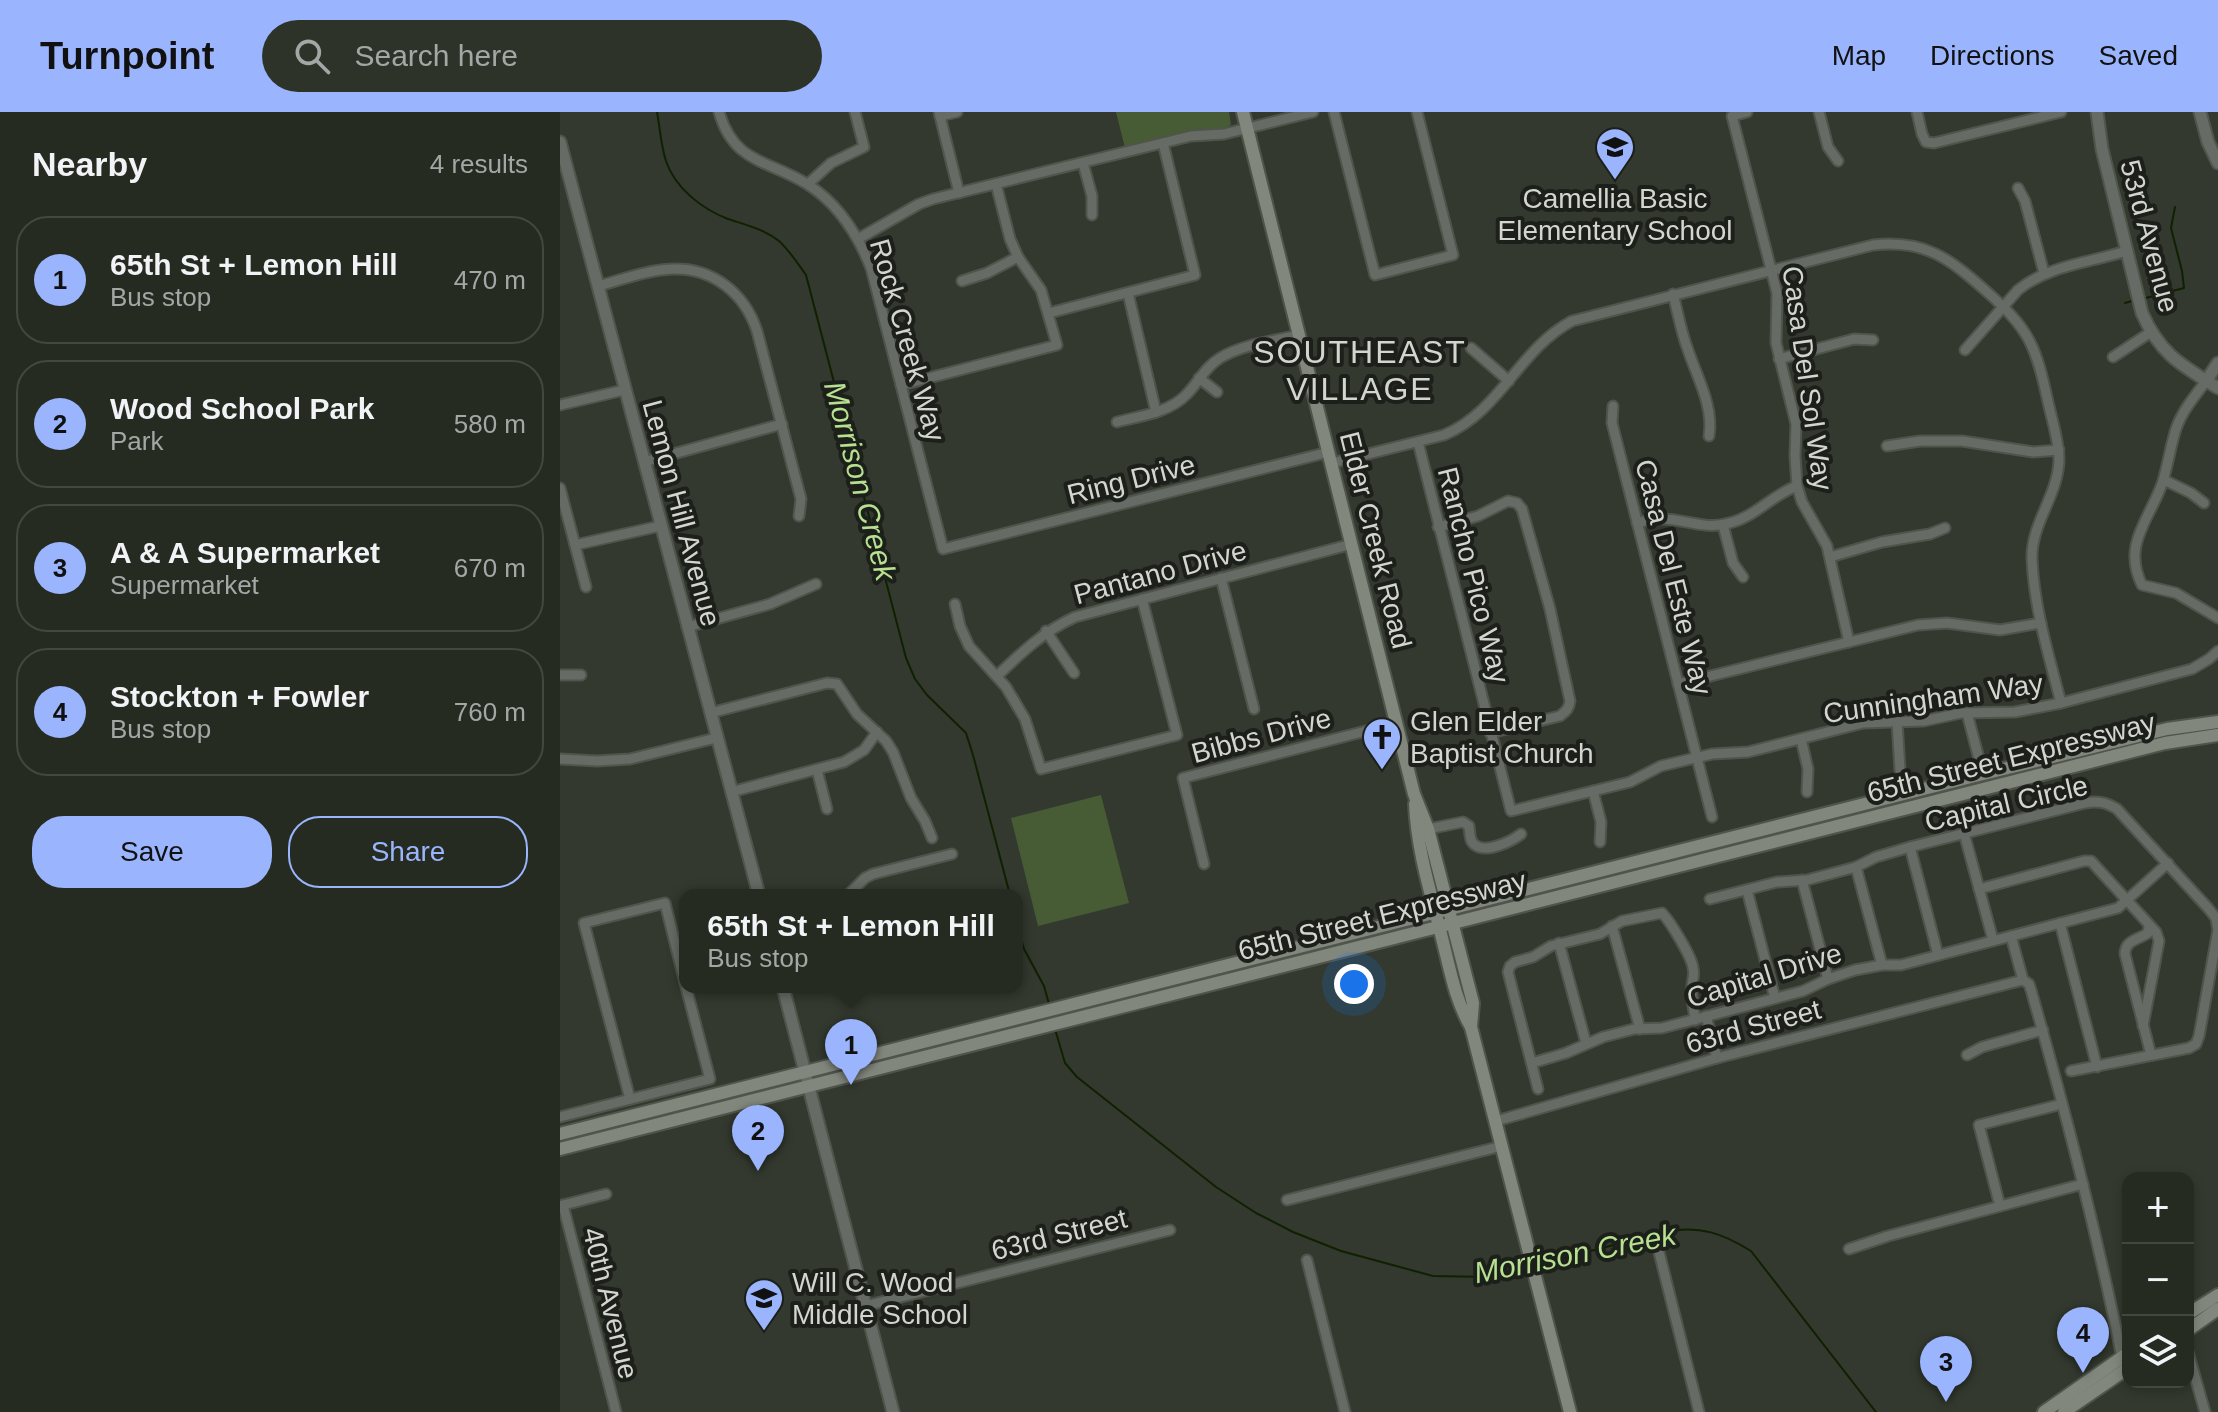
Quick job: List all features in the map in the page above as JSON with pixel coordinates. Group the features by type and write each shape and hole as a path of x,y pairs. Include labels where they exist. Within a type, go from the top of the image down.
{"main road":[{"name":"Elder Creek Road","path":"1243,112 1414,794 1428,829 1473,1003 1471,1027"},
{"name":"65th Street Expressway","path":"560,1149 808,1086 1449,908 2167,729 2218,722"},
{"name":"65th Street Expressway","path":"1064,1013 1439,926 2165,743 2218,735"},
{"name":"Elder Creek Road","path":"1414,794 1416,832 1435,912 1460,1008 1471,1027 1570,1412"},
{"name":"65th Street Expressway","path":"560,1134 805,1072 1038,1020"},
{"path":"2194,1310 2218,1295"},
{"path":"2194,1326 2218,1309"},
{"path":"2044,1412 2122,1364"},
{"path":"2064,1412 2122,1365"}],"street":[{"name":"Rock Creek Way","path":"719,112 728,134 741,150 759,162 808,184 838,211 858,239 871,268 943,549"},
{"path":"808,184 831,163 864,147 855,112"},
{"path":"957,112 939,114 959,193"},
{"path":"858,239 933,199 1191,136 1224,134 1313,112"},
{"path":"1334,112 1375,275 1453,255 1417,112"},
{"name":"Casa Del Sol Way","path":"1747,112 1732,116 1777,293 1774,332 1796,424 1797,486 1830,557 1849,642"},
{"path":"1819,112 1828,147 1838,161"},
{"path":"1917,112 1926,142 1934,143 2061,112"},
{"name":"53rd Avenue","path":"2097,112 2102,149 2142,313 2151,332 2170,356 2218,388"},
{"path":"2200,112 2208,142 2218,163"},
{"name":"Lemon Hill Avenue","path":"560,142 757,889"},
{"path":"1049,313 1195,275 1163,143"},
{"path":"1083,163 1092,196 1092,215"},
{"path":"901,385 1057,345 1041,290 1018,257 1010,239 996,184"},
{"path":"2018,188 2025,201 2044,273"},
{"name":"Ring Drive","path":"943,549 1330,458 1444,435 1468,423 1486,408 1544,340 1572,321 1873,245 1902,244 1928,249 1954,263 2003,307 2031,344 2059,450"},
{"path":"1965,350 2028,282 2044,273 2126,251"},
{"path":"962,281 987,273 1018,257"},
{"path":"598,286 674,269 701,273 722,283 741,299 753,320 782,424 801,499 799,516"},
{"path":"1128,293 1156,412"},
{"path":"1673,294 1710,418 1709,436"},
{"path":"2113,357 2151,332"},
{"path":"1117,422 1156,412 1182,399 1214,362 1230,353 1299,335"},
{"path":"1779,359 1854,339 1873,340"},
{"path":"1471,348 1509,381"},
{"path":"2218,363 2178,424 2164,480 2137,538 2135,556 2136,574 2142,585 2176,593 2218,618"},
{"path":"1199,378 1217,392"},
{"path":"560,405 624,390"},
{"name":"Casa Del Este Way","path":"1613,406 1612,423 1712,817"},
{"path":"644,462 782,424"},
{"path":"1887,446 1920,441 1962,441 2033,452 2059,450 2054,487 2033,546 2033,572 2041,623 2061,703"},
{"name":"Rancho Pico Way","path":"1418,442 1511,811"},
{"path":"2164,480 2204,503"},
{"path":"1637,523 1663,519 1693,525 1723,525 1747,517 1781,493 1797,486"},
{"path":"560,488 562,508 586,587"},
{"path":"1438,527 1478,516 1508,501 1517,503 1522,509 1550,609 1570,701 1567,711 1560,716 1490,733"},
{"path":"1723,525 1733,563 1743,577"},
{"path":"575,545 660,526"},
{"path":"1830,557 1945,528"},
{"name":"Pantano Drive","path":"997,676 1046,631 1075,617 1352,544"},
{"path":"1221,578 1254,709"},
{"path":"687,627 770,604 816,584"},
{"path":"955,604 969,646 1016,701 1041,769 1177,735 1142,599"},
{"path":"1678,684 1926,624 1956,624 2000,630 2041,623"},
{"path":"1046,631 1074,673"},
{"name":"Cunningham Way","path":"1511,811 1630,782 1654,769 1697,757 1748,752 1863,723 1924,721 1967,713 2015,712 2061,703 2192,669 2218,651"},
{"path":"560,675 581,675"},
{"path":"710,713 827,683 837,684 857,714 886,741 932,838"},
{"path":"1967,713 1983,774"},
{"path":"1897,721 1900,770"},
{"name":"Bibbs Drive","path":"1204,864 1183,778 1397,723"},
{"path":"731,792 855,757 877,732"},
{"path":"560,759 630,759 716,738"},
{"path":"1801,739 1808,769 1807,792"},
{"path":"817,770 827,809"},
{"path":"1593,791 1601,822 1600,842"},
{"name":"Capital Circle","path":"1710,899 1856,867 1876,857 1910,847 2096,801 2108,803 2168,863 2216,918 2218,930 2196,1044 2189,1048 2071,1071"},
{"path":"1428,829 1463,822 1469,826 1474,845 1484,848 1512,841 1521,834"},
{"path":"1964,833 1993,940"},
{"path":"1910,847 1938,955"},
{"path":"854,889 873,874 952,854"},
{"path":"1979,889 2091,861 2156,932 2159,941 2143,1026"},
{"name":"Capital Drive","path":"1532,1063 1613,1035 1662,1028 1808,989 1855,970 1901,965 2118,908 2168,863"},
{"path":"1856,867 1882,965"},
{"path":"1802,880 1828,979"},
{"path":"1747,890 1775,998"},
{"path":"630,1099 584,923 665,903 679,944"},
{"path":"1538,1089 1508,972 1515,962 1533,957 1543,949 1600,934 1622,921 1662,913 1670,921 1693,964 1691,991 1695,1020"},
{"path":"2060,923 2097,1067"},
{"path":"1612,926 1640,1029"},
{"path":"2149,926 2148,933 2125,947 2151,1055"},
{"path":"2011,936 2023,980 2031,990 2043,1030 2122,1345"},
{"path":"1559,943 1586,1043"},
{"name":"63rd Street","path":"1496,1121 1717,1058 2023,980"},
{"path":"560,1117 710,1079 688,993"},
{"path":"785,993 893,1412"},
{"path":"1706,1016 1717,1058"},
{"path":"1967,1055 1982,1047 2043,1030"},
{"path":"2000,1206 1979,1125 2062,1104"},
{"path":"1287,1200 1502,1146"},
{"path":"1849,1249 2083,1184"},
{"path":"561,1206 606,1194"},
{"name":"40th Avenue","path":"561,1206 616,1412"},
{"name":"63rd Street","path":"865,1306 1170,1230"},
{"path":"1659,1252 1699,1412"},
{"path":"1307,1260 1345,1412"},
{"path":"2194,1373 2205,1412"}],"green space":[{"path":"1116,112 1229,112 1231,125 1179,133 1125,148"},
{"path":"1101,795 1129,903 1038,926 1011,818"}],"waterway":[{"name":"Morrison Creek","path":"657,112 666,161 683,189 718,215 755,228 779,241 806,275 906,658 915,679 927,695 966,733 1008,889"},
{"path":"2142,299 2184,288 2171,228 2175,207"},
{"path":"2125,303 2135,300"},
{"name":"Morrison Creek","path":"1023,945 1044,986 1049,1004"},
{"name":"Morrison Creek","path":"1055,1029 1065,1063 1077,1077 1216,1187 1293,1232 1341,1251 1433,1276 1488,1277 1527,1267"},
{"name":"Morrison Creek","path":"1537,1265 1667,1231 1701,1230 1730,1240 1751,1251 1876,1412"}],"place":[{"name":"Camellia Basic Elementary School","path":"1615,181"},
{"name":"Glen Elder Baptist Church","path":"1382,771"},
{"name":"65th St + Lemon Hill","path":"851,1085"},
{"name":"Wood School Park","path":"758,1171"},
{"name":"Will C. Wood Middle School","path":"764,1332"},
{"name":"Stockton + Fowler","path":"2083,1373"},
{"name":"A & A Supermarket","path":"1946,1402"}],"district":[{"name":"SOUTHEAST VILLAGE","path":"1360,370"}]}
